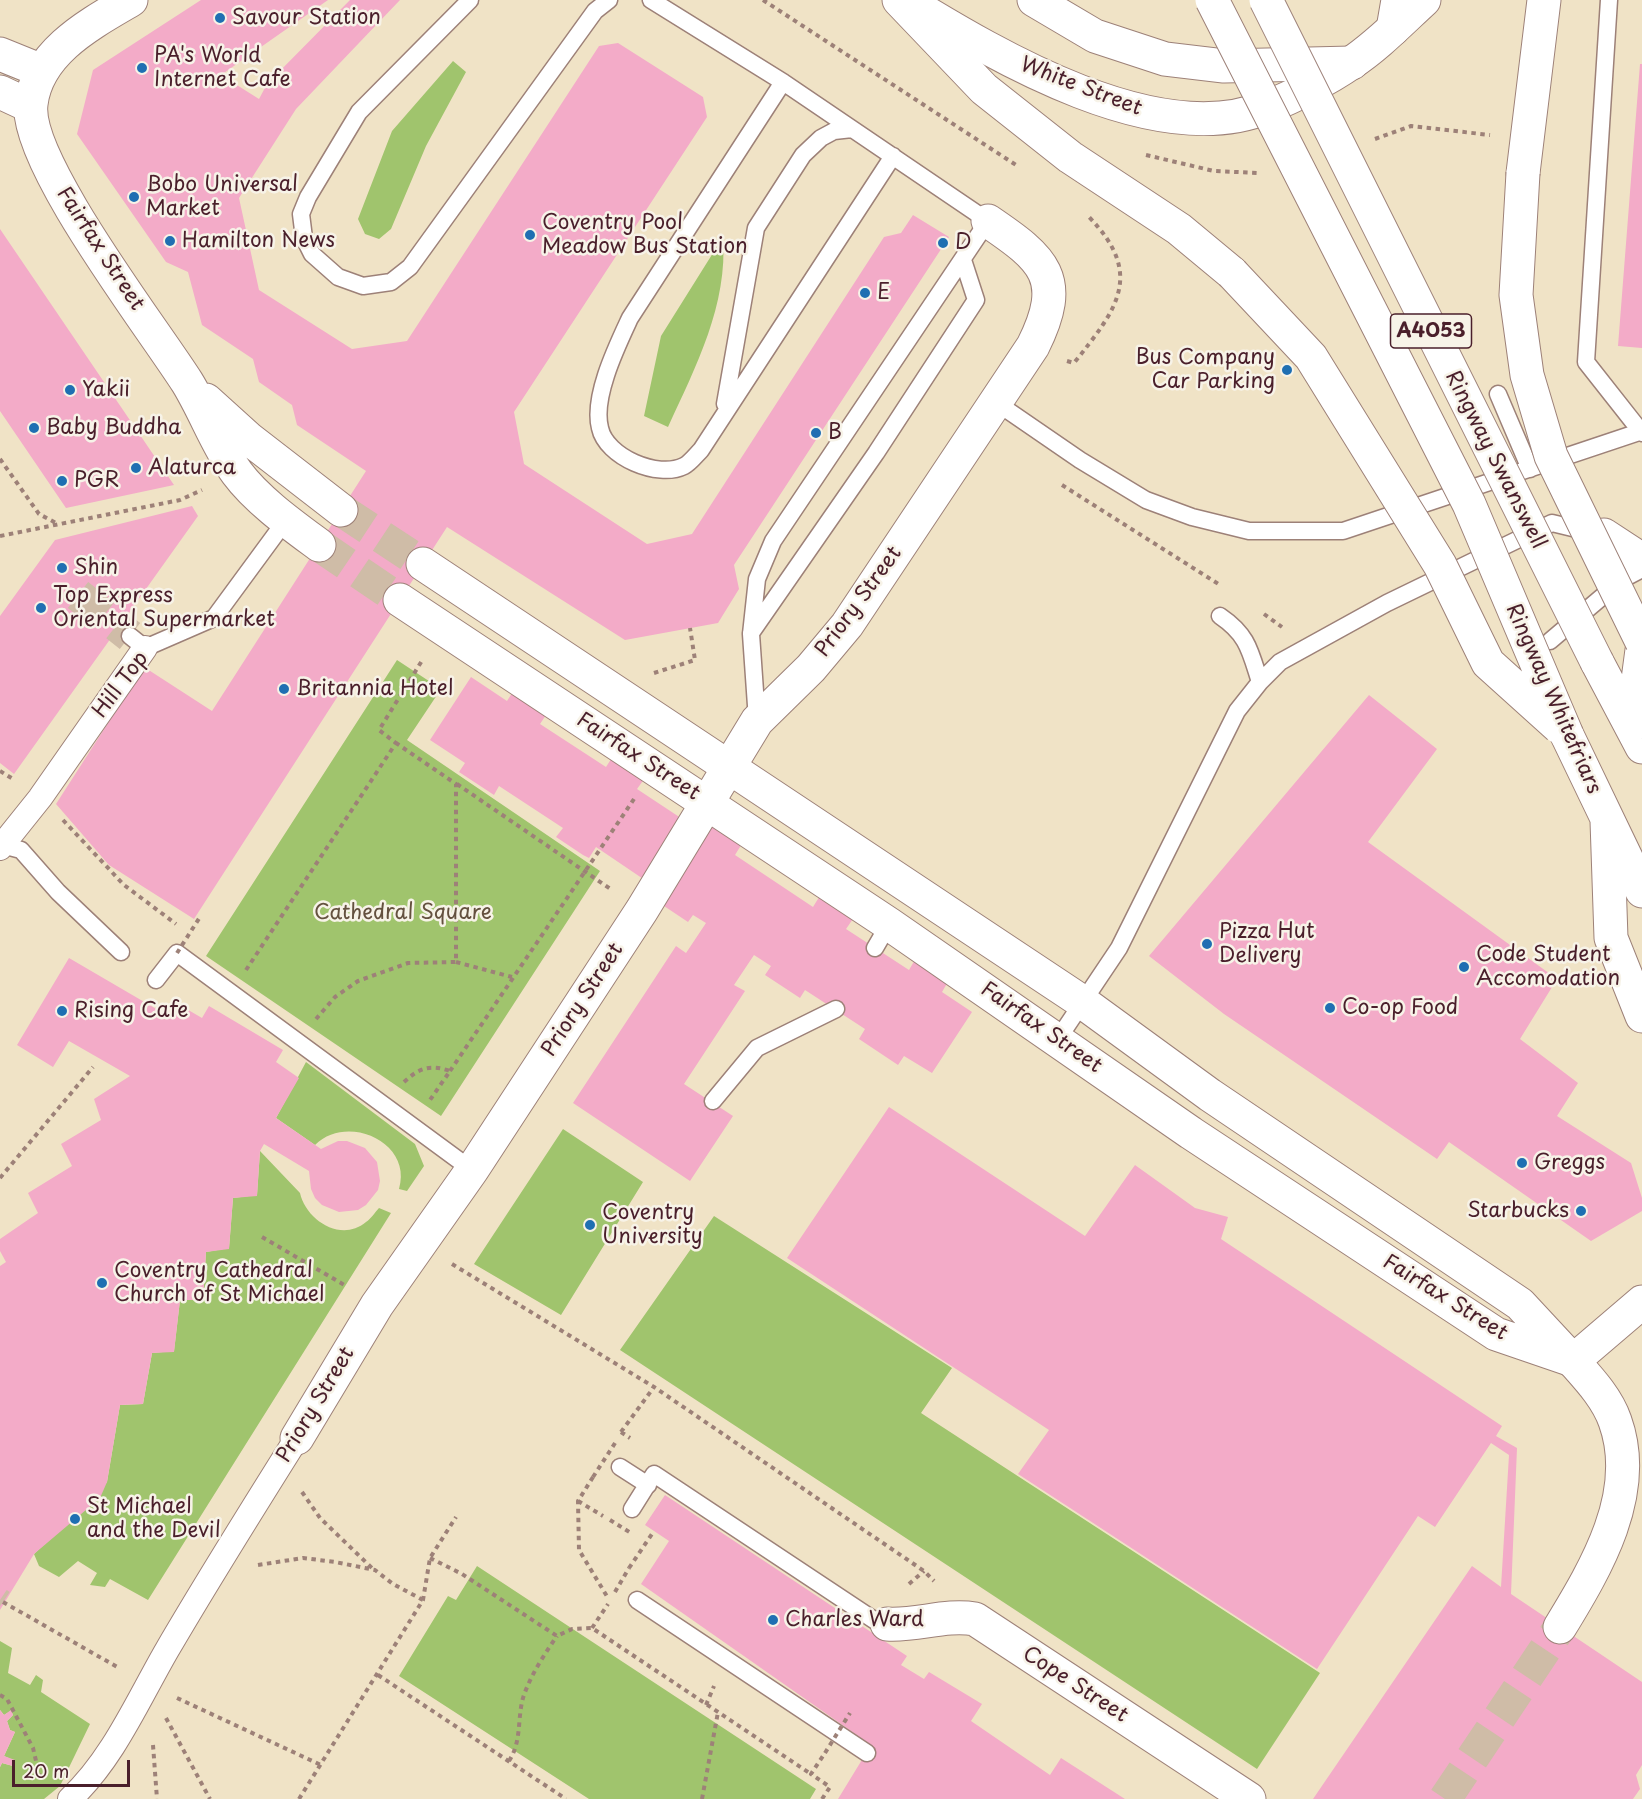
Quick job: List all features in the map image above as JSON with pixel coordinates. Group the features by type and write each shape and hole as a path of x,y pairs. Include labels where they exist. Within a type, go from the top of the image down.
{"main road":[{"path":"0,92 30,106 42,71 53,56 81,31 131,0"},
{"path":"900,0 984,89 1070,157 1179,230 1232,273 1311,357 1440,566 1488,663 1567,735"},
{"name":"White Street","path":"905,0 981,47 1065,84 1122,106 1157,116 1189,118 1229,117 1266,108 1352,63 1395,14 1424,0"},
{"path":"1034,0 1095,36 1165,60 1224,66 1279,67 1352,63"},
{"name":"Ringway Swanswell","path":"1212,0 1469,504"},
{"name":"Ringway Swanswell","path":"1266,0 1596,662 1637,736"},
{"path":"1544,0 1523,173 1516,295 1527,375 1551,456 1642,642"},
{"path":"0,54 42,71"},
{"name":"Fairfax Street","path":"30,106 42,157 187,383 238,474 286,520 319,545"},
{"name":"Priory Street","path":"297,1438 377,1305 472,1170 642,910 708,803 727,767 758,721 811,668 847,625 1033,346 1044,324 1049,300 1048,282 1043,265 1028,248 988,221"},
{"name":"Fairfax Street","path":"187,383 248,438 341,510"},
{"name":"Ringway Whitefriars","path":"1469,504 1567,735 1642,891"},
{"path":"1604,536 1642,560"},
{"name":"Fairfax Street","path":"423,564 1081,1001 1210,1095 1520,1304 1573,1361"},
{"name":"Fairfax Street","path":"400,600 708,803 882,936 1058,1039 1191,1133 1496,1334 1573,1361"},
{"path":"1637,736 1642,650"},
{"path":"1607,821 1611,938 1642,1016"},
{"path":"1560,1627 1589,1579 1612,1525 1622,1470 1622,1448 1615,1420 1598,1389 1573,1361 1642,1302"},
{"name":"Cope Street","path":"887,1624 904,1626 960,1617 975,1619 1232,1794"}],"street":[{"name":"Hill Top","path":"1,846 40,798 138,642"},
{"name":"Priory Street","path":"70,1799 89,1781 297,1438"}],"lane":[{"path":"470,0 359,112 308,197 301,214 304,238 312,254 338,277 363,285 391,282 410,267 595,11 609,0"},
{"path":"651,0 783,82 988,221 773,541 757,579 751,634 758,721"},
{"path":"997,403 1080,460 1146,500 1192,517 1249,531 1343,531 1499,477 1641,432 1586,362 1609,0"},
{"path":"783,82 630,318 613,357 599,406 600,430 614,449 635,464 660,471 684,466 701,450 893,156"},
{"path":"724,413 756,228 803,155 821,138 834,131 852,129"},
{"path":"751,634 876,453 976,300 963,260"},
{"path":"1497,394 1530,469"},
{"name":"Hill Top","path":"138,642 214,618 286,520"},
{"path":"1058,1039 1081,1001 1119,948 1222,738 1238,711 1260,682 1280,663 1387,603 1552,523 1604,536"},
{"path":"1550,641 1623,579 1642,569"},
{"path":"1220,616 1238,628 1249,645 1260,682"},
{"path":"1,846 21,850 58,892 121,952"},
{"path":"156,980 177,954 472,1170"},
{"path":"713,1101 757,1048 836,1009"},
{"path":"620,1467 648,1485"},
{"path":"632,1509 654,1474 874,1620 887,1624"},
{"path":"637,1600 867,1753"}],"path":[{"path":"763,0 1019,167"},
{"path":"1033,346 1074,363 1108,319 1121,287 1117,256 1100,228 1086,214"},
{"path":"0,459 39,514 57,523"},
{"path":"1080,460 1062,486 1223,588"},
{"path":"0,536 180,500 210,486"},
{"path":"1261,612 1284,628 1301,651"},
{"path":"427,653 379,730 613,891"},
{"path":"246,970 396,743"},
{"path":"456,784 456,962"},
{"path":"430,1100 640,791"},
{"path":"40,798 124,885 173,922"},
{"path":"177,954 200,917"},
{"path":"315,1019 335,997 358,981 408,963 456,962 512,977"},
{"path":"404,1082 424,1067 437,1066 450,1071"},
{"path":"0,1178 93,1067"},
{"path":"262,1237 377,1305"},
{"path":"420,1245 654,1387 924,1571 949,1597 960,1617"},
{"path":"631,1533 578,1501 654,1387"},
{"path":"273,1476 298,1487 320,1518 375,1570 393,1584 423,1600"},
{"path":"299,1799 423,1600 430,1558 456,1517"},
{"path":"615,1592 654,1531"},
{"path":"215,1570 303,1558 375,1570"},
{"path":"430,1558 462,1574 557,1636"},
{"path":"592,1628 610,1600"},
{"path":"3,1602 114,1665"},
{"path":"509,1761 517,1749 523,1698 534,1673 557,1636 572,1629 592,1628 830,1787 822,1799"},
{"path":"378,1675 566,1799"},
{"path":"147,1684 321,1765"},
{"path":"147,1684 210,1799"},
{"path":"0,1695 7,1699 33,1748 44,1793"},
{"path":"702,1799 718,1712"},
{"path":"811,1774 850,1713"}],"green space":[{"path":"453,61 466,72 426,146 391,229 379,239 365,234 358,219 392,131"},
{"path":"723,237 723,262 715,311 699,358 668,427 644,416 661,336"},
{"name":"Cathedral Square","path":"397,660 441,689 407,740 600,871 441,1116 206,956"},
{"path":"306,1062 415,1144 424,1166 407,1191 399,1189 401,1172 396,1158 387,1146 374,1137 359,1132 344,1132 328,1136 315,1145 276,1118"},
{"path":"563,1129 643,1182 561,1315 474,1264"},
{"path":"260,1151 300,1193 309,1212 326,1226 346,1230 356,1228 366,1222 379,1208 391,1213 148,1600 110,1579 105,1587 90,1585 97,1573 78,1561 59,1577 39,1566 34,1554 107,1482 120,1405 143,1404 152,1353 174,1351 180,1300 203,1300 206,1252 229,1248 233,1198 257,1195"},
{"path":"714,1216 952,1368 921,1413 1320,1673 1257,1769 620,1350"},
{"path":"477,1566 816,1789 810,1799 589,1799 399,1676 448,1596 456,1600"},
{"path":"0,1641 12,1648 8,1673 30,1685 36,1675 43,1680 41,1692 90,1724 60,1786 44,1799 0,1799 0,1767 2,1763 13,1766 15,1761 4,1756 15,1732 10,1730 7,1721 13,1715 11,1711 4,1715 0,1710"}],"building":[{"path":"201,0 328,0 221,75 259,99 267,84 350,0 400,0 296,109 239,198 259,290 352,349 407,341 599,46 618,43 703,97 707,117 514,412 524,464 647,544 692,534 884,237 901,233 913,215 949,237 734,565 739,589 718,623 625,640 447,527 194,919 109,865 56,804 144,667 212,711 366,471 297,425 292,405 259,382 253,359 202,325 188,272 166,262 77,134 93,70"},
{"path":"1640,64 1642,64 1642,348 1618,346"},
{"path":"0,229 174,485 66,508 0,411"},
{"path":"192,506 198,516 14,774 0,763 0,616 55,540"},
{"path":"471,677 507,701 514,690 548,712 540,724 606,767 613,756 645,778 637,789 702,832 709,820 743,842 735,855 813,907 821,894 855,916 846,929 909,970 916,958 949,980 942,992 972,1012 932,1073 904,1056 898,1065 859,1039 865,1029 805,990 800,998 765,975 771,966 754,955 734,985 745,991 684,1084 733,1116 690,1181 573,1103 676,946 686,953 706,923 693,915 688,922 655,900 661,891 596,847 589,858 583,855 556,837 563,828 499,786 494,795 459,772 465,763 430,740"},
{"name":"Code Student Accomodation","path":"1369,695 1437,749 1368,842 1557,979 1520,1039 1578,1083 1557,1116 1631,1163 1642,1198 1642,1211 1591,1241 1449,1142 1437,1159 1224,1014 1149,956"},
{"name":"Coventry Cathedral Church of St Michael","path":"69,958 170,1017 178,1004 202,1018 209,1006 283,1050 276,1062 299,1078 276,1118 321,1149 338,1141 347,1141 365,1148 377,1162 380,1181 378,1190 366,1205 358,1210 339,1212 322,1205 315,1198 311,1189 309,1171 264,1144 260,1151 257,1196 233,1198 229,1249 206,1252 203,1300 180,1300 174,1352 152,1353 143,1404 120,1405 107,1482 100,1498 34,1554 0,1610 0,1266 6,1262 0,1251 0,1239 38,1213 28,1193 72,1166 61,1144 101,1120 94,1099 130,1076 69,1041 53,1067 17,1045"},
{"path":"889,1107 1085,1236 1135,1165 1195,1208 1228,1217 1221,1239 1502,1426 1496,1436 1517,1448 1511,1594 1642,1682 1642,1765 1636,1775 1640,1789 1633,1799 1313,1799 1472,1566 1501,1587 1509,1455 1491,1443 1435,1527 1418,1516 1317,1669 1018,1474 1049,1430 787,1258"},
{"name":"Charles Ward","path":"665,1495 907,1656 901,1665 924,1679 929,1672 982,1704 971,1721 1050,1775 1061,1758 1125,1799 838,1799 871,1745 641,1584 669,1541 645,1525"},
{"path":"0,1710 4,1715 11,1710 13,1715 7,1721 10,1730 15,1732 4,1756 15,1760 13,1766 2,1763 0,1767"}],"tunnel":[{"path":"341,510 423,564"},
{"path":"319,545 400,600"},
{"path":"78,595 130,636"},
{"path":"1445,1799 1560,1627"}],"place":[{"name":"Savour Station","path":"220,18"},
{"name":"PA's World Internet Cafe","path":"142,68"},
{"name":"Bobo Universal Market","path":"134,197"},
{"name":"Coventry Pool Meadow Bus Station","path":"530,235"},
{"name":"Hamilton News","path":"170,241"},
{"name":"D","path":"943,243"},
{"name":"E","path":"865,293"},
{"name":"Bus Company Car Parking","path":"1287,370"},
{"name":"Yakii","path":"70,390"},
{"name":"Baby Buddha","path":"34,428"},
{"name":"B","path":"816,433"},
{"name":"Alaturca","path":"136,468"},
{"name":"PGR","path":"62,481"},
{"name":"Shin","path":"62,568"},
{"name":"Top Express Oriental Supermarket","path":"41,608"},
{"name":"Britannia Hotel","path":"284,689"},
{"name":"Pizza Hut Delivery","path":"1207,944"},
{"name":"Code Student Accomodation","path":"1464,967"},
{"name":"Co-op Food","path":"1330,1008"},
{"name":"Rising Cafe","path":"62,1011"},
{"name":"Greggs","path":"1522,1163"},
{"name":"Starbucks","path":"1581,1211"},
{"name":"Coventry University","path":"590,1225"},
{"name":"Coventry Cathedral Church of St Michael","path":"102,1283"},
{"name":"St Michael and the Devil","path":"75,1519"},
{"name":"Charles Ward","path":"773,1620"}]}
